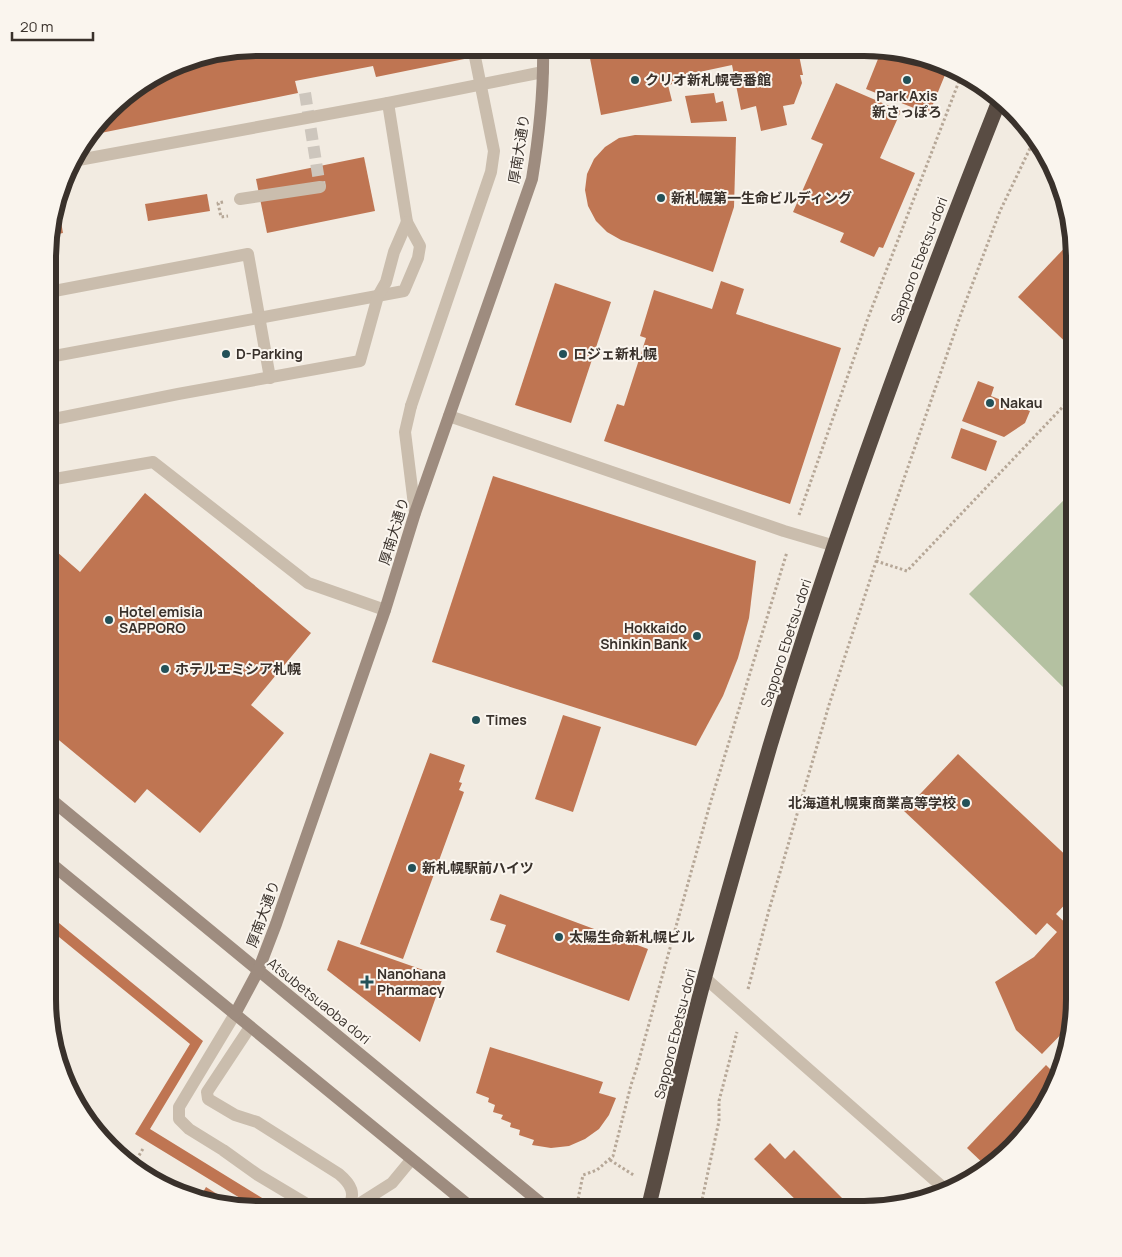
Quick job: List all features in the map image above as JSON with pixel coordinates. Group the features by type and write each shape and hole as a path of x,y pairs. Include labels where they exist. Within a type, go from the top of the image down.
{"highway":[{"name":"Sapporo Ebetsu-dori","path":"650,1201 705,978 771,744 884,401 933,268 997,106"}],"street":[{"name":"厚南大通り","path":"235,1014 258,971 276,924 385,610 415,512 532,179 540,129 543,56"},
{"path":"415,512 405,432 411,406 492,172 494,151 475,57"},
{"path":"82,158 388,103 543,72"},
{"path":"56,356 404,291 418,258 420,246 407,222 388,103"},
{"path":"240,199 320,187"},
{"path":"56,419 360,361 378,296 386,282 394,252 407,222"},
{"path":"56,291 248,254 270,378"},
{"path":"449,416 784,531 835,546"},
{"path":"56,479 153,462 308,583 385,610"},
{"name":"Atsubetsuaoba dori","path":"56,804 538,1201"},
{"path":"56,868 463,1201"},
{"path":"705,978 940,1185"},
{"path":"235,1014 180,1106 179,1119 189,1128 258,1175 302,1201"},
{"path":"250,1027 207,1092 208,1099 235,1115 257,1122 339,1174 349,1183 352,1198 351,1201"},
{"path":"364,1201 392,1183 411,1160"}],"path":[{"path":"800,514 868,318 959,80"},
{"path":"746,996 769,910 830,705 876,561 930,402 994,228 1031,145"},
{"path":"876,561 907,571 1066,403"},
{"path":"578,1201 583,1175 597,1170 614,1156 631,1085 710,804 786,557"},
{"path":"702,1201 719,1121 719,1100 739,1025"},
{"path":"136,1160 144,1148"},
{"path":"610,1160 619,1165"}],"green space":[{"path":"1066,498 1066,690 969,594"}],"building":[{"path":"258,56 479,56 376,77 373,66 295,81 298,93 99,133 125,106 157,83 193,67 219,60"},
{"name":"クリオ新札幌壱番館","path":"590,56 799,56 803,75 800,75 802,83 794,104 783,106 787,125 761,131 756,106 741,110 732,65 676,77 677,83 668,85 672,101 601,115"},
{"name":"Park Axis 新さっぽろ","path":"879,57 916,63 945,74 929,114 866,89"},
{"path":"836,83 901,111 880,158 915,173 883,248 879,247 874,257 840,242 844,233 793,212 823,144 811,139"},
{"path":"714,93 716,103 723,101 727,121 691,123 685,96"},
{"name":"新札幌第一生命ビルディング","path":"635,135 736,137 734,207 713,272 621,240 607,232 596,221 588,206 585,190 587,174 594,159 605,147 619,138"},
{"path":"364,157 375,211 267,233 256,179"},
{"path":"207,194 210,211 148,221 145,204"},
{"path":"60,218 63,233 58,234"},
{"path":"1065,247 1066,342 1018,297"},
{"path":"721,281 744,289 736,314 841,348 790,504 604,441 617,404 624,406 646,338 640,336 654,290 712,309"},
{"name":"ロジェ新札幌","path":"555,283 611,302 571,423 515,405"},
{"name":"Nakau","path":"978,381 994,387 991,396 1030,411 1025,423 1004,437 962,421"},
{"path":"961,428 997,441 986,471 951,458"},
{"path":"493,476 756,561 749,618 738,658 723,696 696,746 432,662"},
{"name":"ホテルエミシア札幌","path":"145,493 311,633 251,705 284,733 200,833 147,789 135,803 56,738 56,551 80,572"},
{"path":"563,715 601,727 573,812 535,799"},
{"name":"新札幌駅前ハイツ","path":"430,753 465,765 459,782 462,783 459,790 464,792 403,959 360,944"},
{"path":"958,754 1066,855 1066,903 1056,914 1066,923 1064,1025 1063,1032 1042,1054 1016,1030 995,982 1034,957 1057,932 1047,923 1036,935 904,811"},
{"name":"太陽生命新札幌ビル","path":"500,894 648,949 629,1001 496,952 506,925 490,920"},
{"path":"56,921 203,1041 150,1129 267,1201 243,1200 135,1134 190,1044 56,935"},
{"path":"338,940 443,977 420,1042 327,970"},
{"path":"490,1047 603,1082 599,1093 616,1098 609,1115 599,1129 585,1139 569,1146 551,1148 532,1145 534,1140 519,1135 520,1130 510,1127 511,1123 501,1119 503,1115 493,1112 495,1105 488,1102 489,1098 476,1093"},
{"path":"1046,1065 1052,1071 1039,1100 1007,1142 982,1162 967,1148"},
{"path":"770,1143 785,1159 794,1150 844,1200 797,1201 754,1159"},
{"path":"206,1187 223,1198 219,1197 203,1193"}],"tunnel":[{"path":"305,93 320,187"}],"place":[{"name":"クリオ新札幌壱番館","path":"635,80"},
{"name":"Park Axis 新さっぽろ","path":"907,80"},
{"name":"新札幌第一生命ビルディング","path":"661,198"},
{"name":"D-Parking","path":"226,354"},
{"name":"ロジェ新札幌","path":"563,354"},
{"name":"Nakau","path":"990,403"},
{"name":"Hotel emisia SAPPORO","path":"109,620"},
{"name":"Hokkaido Shinkin Bank","path":"697,636"},
{"name":"ホテルエミシア札幌","path":"165,669"},
{"name":"Times","path":"476,720"},
{"name":"北海道札幌東商業高等学校","path":"966,803"},
{"name":"新札幌駅前ハイツ","path":"412,868"},
{"name":"太陽生命新札幌ビル","path":"559,937"},
{"name":"Nanohana Pharmacy","path":"367,982"}]}
